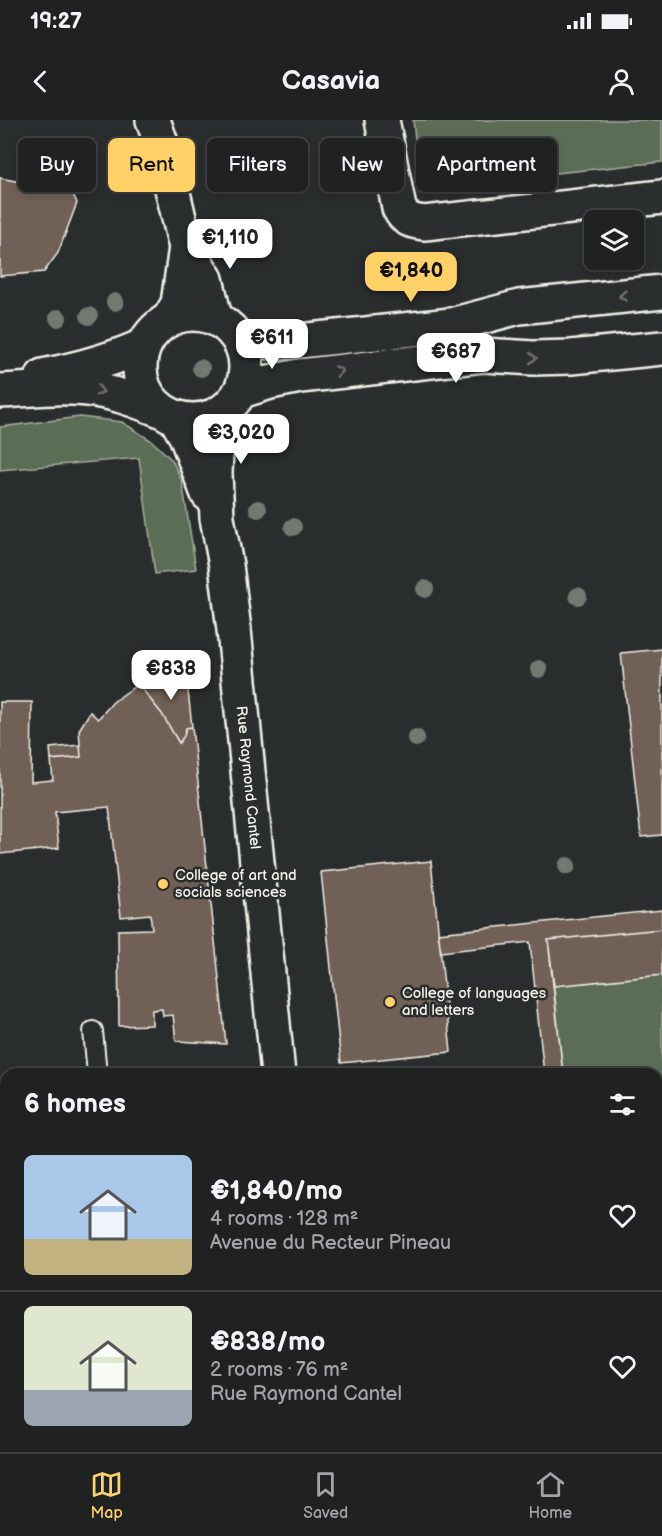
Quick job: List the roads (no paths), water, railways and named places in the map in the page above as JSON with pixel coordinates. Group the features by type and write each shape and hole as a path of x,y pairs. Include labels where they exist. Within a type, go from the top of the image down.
{"main road":[{"path":"153,120 161,143 186,247 206,279 215,318"},
{"path":"382,120 399,208 403,217 411,221 424,223 662,197"},
{"path":"169,414 149,396 144,387 140,365 145,345 158,327 169,319 178,304 186,247"},
{"path":"239,341 290,342 451,325 519,307 662,292"},
{"path":"169,319 191,314 215,318 232,330 245,354 247,369 234,400"},
{"path":"0,390 39,376 74,370 121,356 145,345"},
{"path":"0,390 76,388 93,390 130,398 185,420 205,419 234,400 300,376 483,355 533,358 571,357 662,348"},
{"name":"Rue Raymond Cantel","path":"234,400 216,454 218,518 234,630 277,1068"},
{"name":"Rue Raymond Cantel","path":"169,414 186,436 218,518"}],"lane":[{"path":"93,1031 96,1068"}],"place":[{"name":"College of art and socials sciences","path":"163,884"},
{"name":"College of languages and letters","path":"390,1002"}]}
